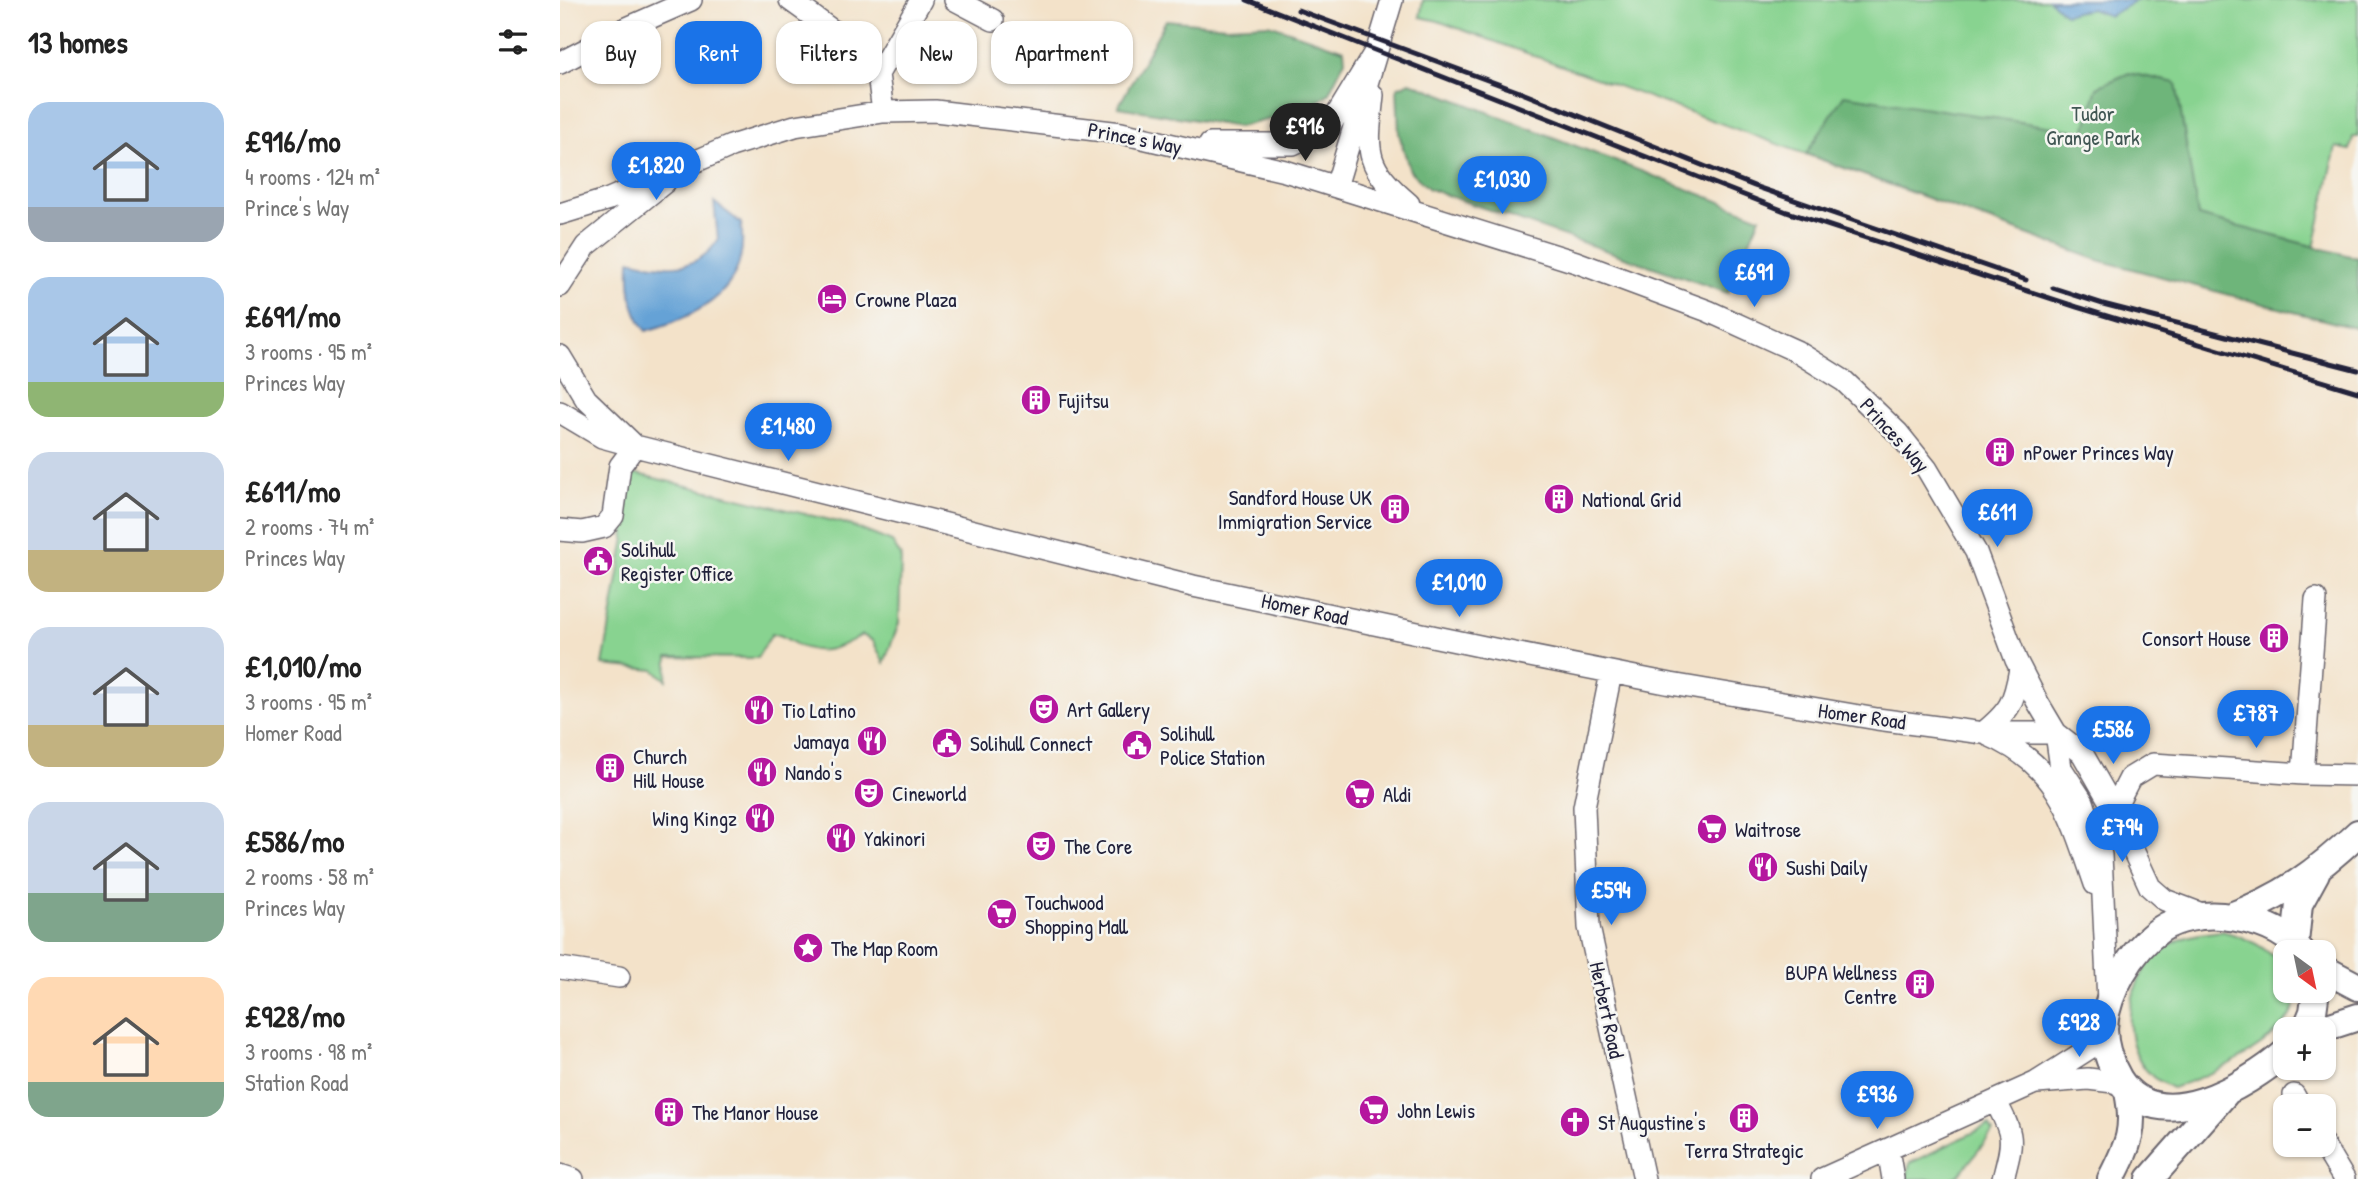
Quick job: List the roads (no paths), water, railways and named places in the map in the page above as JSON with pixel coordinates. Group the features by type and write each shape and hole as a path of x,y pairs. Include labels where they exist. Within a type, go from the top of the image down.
{"main road":[{"path":"2111,1179 2131,1139 2133,1116 2125,1088 2107,1050 2106,1018 2125,969 2161,928 2217,916 2281,894 2316,873 2358,833"},
{"path":"2299,940 2299,904 2316,873"},
{"path":"2217,916 2263,925 2288,940"},
{"path":"2336,975 2358,987"},
{"path":"2336,1024 2358,1017"},
{"path":"2150,1179 2226,1093 2273,1061"},
{"path":"2125,1088 2168,1107 2186,1106 2226,1093"}],"street":[{"path":"560,63 627,28 691,0"},
{"path":"790,0 819,21"},
{"path":"882,67 921,0"},
{"path":"955,0 993,20"},
{"path":"1336,187 1392,0"},
{"path":"1162,142 1248,145 1301,142 1329,126 1378,47"},
{"path":"1378,47 1368,146 1371,159 1385,183 1416,210"},
{"path":"879,84 883,112"},
{"name":"Prince's Way","path":"560,214 609,199 731,145 795,126 883,112 935,111 1121,133 1285,171 1576,262 1726,320 1796,351"},
{"name":"Prince's Way","path":"560,286 586,246 686,166"},
{"name":"Princes Way","path":"1796,351 1844,381 1875,408 1927,469 1976,552 2020,670 2056,733 2082,754 2114,808 2150,887 2165,900 2217,916"},
{"name":"Homer Road","path":"560,356 586,399 635,446"},
{"name":"Homer Road","path":"560,412 602,437 1193,586 1611,673 1823,710 1983,733 2056,733"},
{"path":"560,530 582,532 604,527 613,516 620,466 635,446"},
{"path":"2303,774 2316,599"},
{"path":"2020,670 2015,700 2005,715 1983,733 2019,750 2035,762 2055,787 2077,830 2104,910"},
{"name":"Herbert Road","path":"1611,673 1584,807 1589,927 1644,1179"},
{"name":"Princes Way","path":"2056,733 2061,768 2082,802 2101,855 2106,1018"},
{"path":"2114,808 2130,778 2153,764 2358,775"},
{"path":"560,968 619,977"},
{"path":"1822,1179 2035,1083 2090,1048 2106,1018"},
{"path":"2035,1083 2088,1079 2125,1088"},
{"path":"1996,1102 2012,1132 2012,1146 2003,1179"},
{"path":"1888,1149 1893,1179"},
{"path":"2331,1157 2344,1179"},
{"path":"560,1175 573,1179"}],"water":[{"path":"2049,0 2137,0 2109,16 2091,9 2065,14"},
{"path":"714,202 741,223 742,246 738,265 730,282 718,296 686,317 646,331 632,297 630,260 679,266 699,259 718,240"}],"railway":[{"path":"1247,0 1787,212 2077,307 2358,392"},
{"path":"1298,10 1517,91 1754,186 2026,280"},
{"path":"2053,288 2103,304 2358,370"}],"place":[{"name":"Crowne Plaza","path":"832,299"},
{"name":"Fujitsu","path":"1036,400"},
{"name":"nPower Princes Way","path":"2000,452"},
{"name":"National Grid","path":"1559,499"},
{"name":"Sandford House UK Immigration Service","path":"1395,509"},
{"name":"Solihull Register Office","path":"598,561"},
{"name":"Consort House","path":"2274,638"},
{"name":"Art Gallery","path":"1044,709"},
{"name":"Tio Latino","path":"759,710"},
{"name":"Jamaya","path":"872,741"},
{"name":"Solihull Connect","path":"947,743"},
{"name":"Solihull Police Station","path":"1137,745"},
{"name":"Church Hill House","path":"610,768"},
{"name":"Nando's","path":"762,772"},
{"name":"Cineworld","path":"869,793"},
{"name":"Aldi","path":"1360,794"},
{"name":"Wing Kingz","path":"760,818"},
{"name":"Waitrose","path":"1712,829"},
{"name":"Yakinori","path":"841,838"},
{"name":"The Core","path":"1041,846"},
{"name":"Sushi Daily","path":"1763,867"},
{"name":"Touchwood Shopping Mall","path":"1002,914"},
{"name":"The Map Room","path":"808,948"},
{"name":"BUPA Wellness Centre","path":"1920,984"},
{"name":"John Lewis","path":"1374,1110"},
{"name":"The Manor House","path":"669,1112"},
{"name":"Terra Strategic","path":"1744,1118"},
{"name":"St Augustine's","path":"1575,1122"}],"park label":[{"name":"Tudor Grange Park","path":"2093,125"}]}
